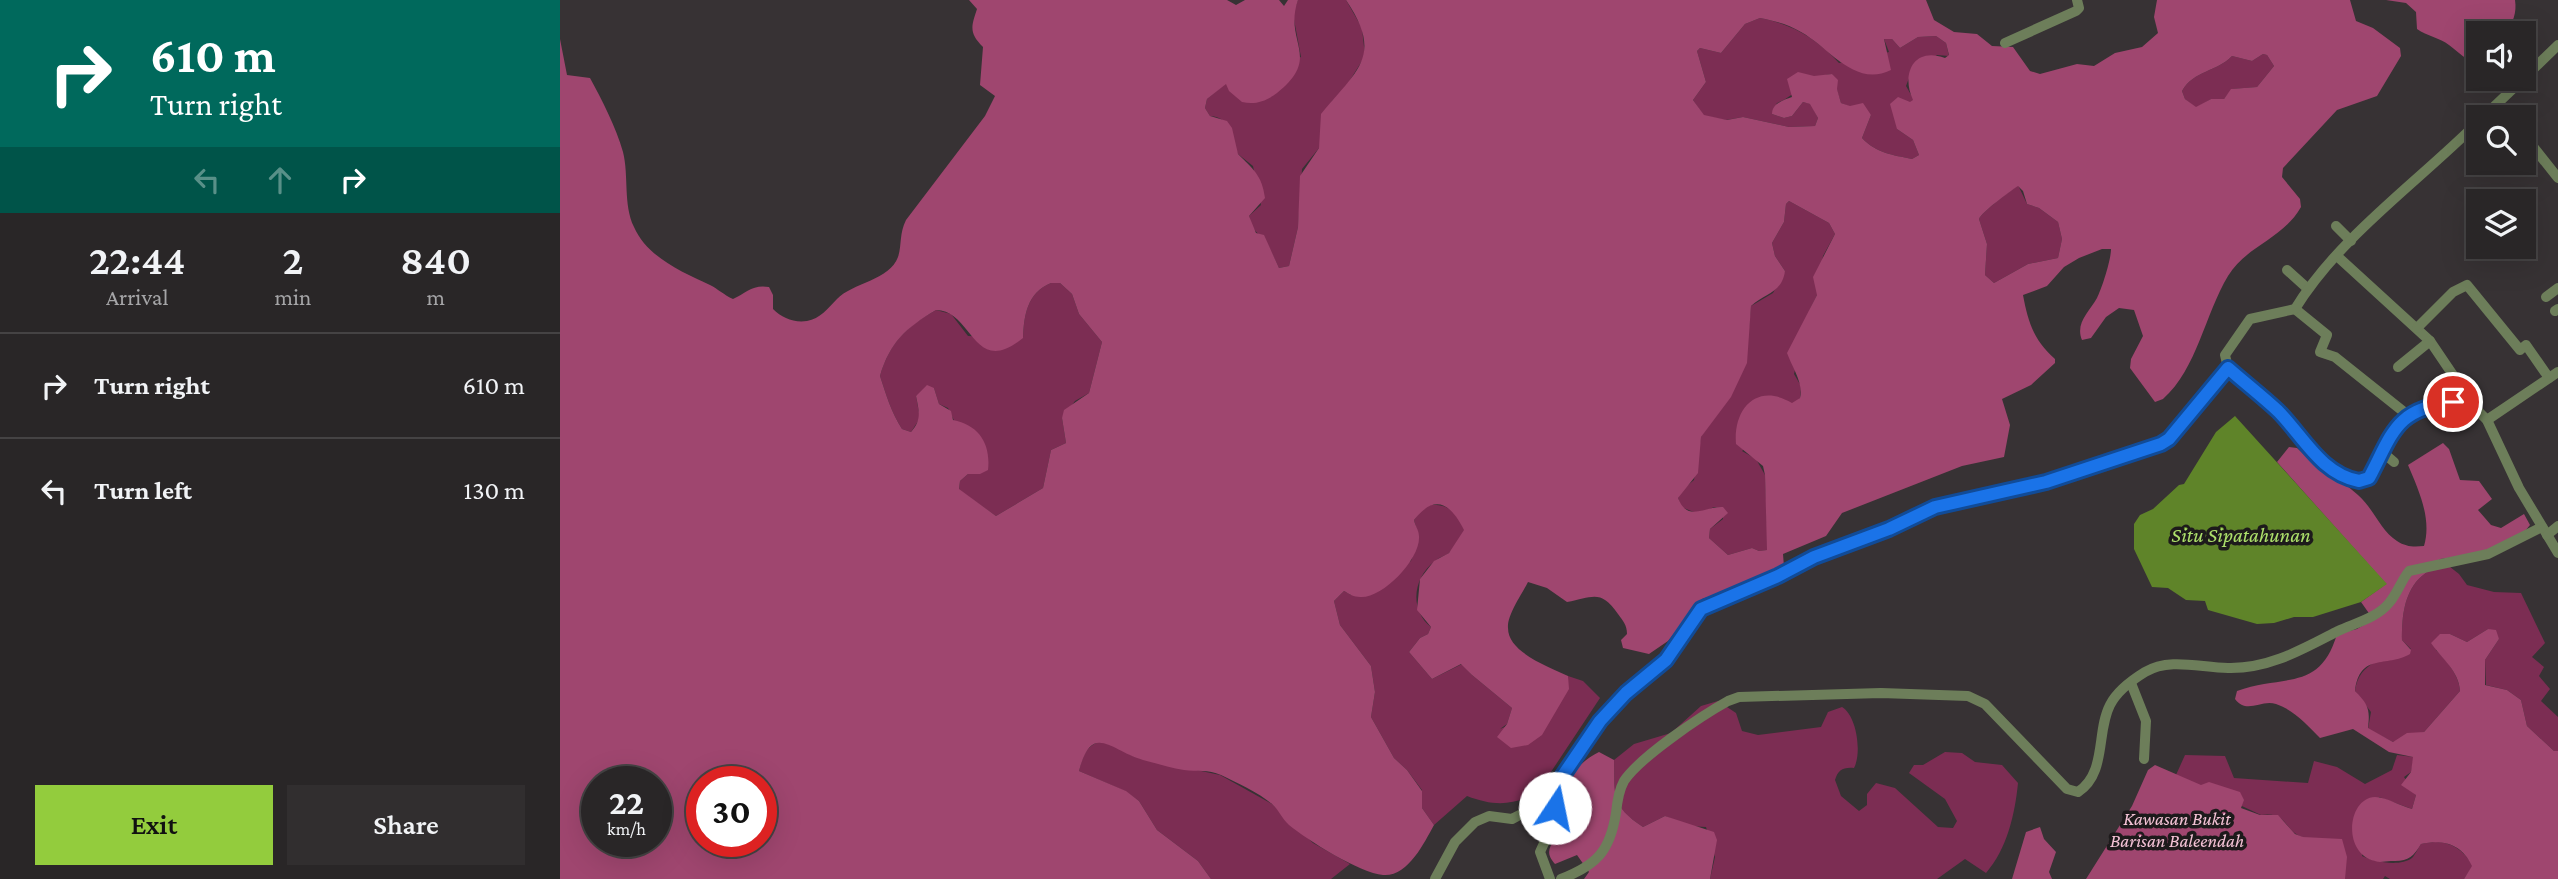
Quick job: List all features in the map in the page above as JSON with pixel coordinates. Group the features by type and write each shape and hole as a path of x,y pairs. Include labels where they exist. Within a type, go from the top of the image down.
{"street":[{"path":"2005,43 2080,8 2077,0"},
{"path":"2536,66 2558,45"},
{"path":"2495,105 2510,91"},
{"path":"2466,133 2351,241 2307,288 2295,309 2250,319 2225,355 2228,368 2280,413 2306,447 2325,463 2353,480 2369,478 2395,427 2409,416 2437,404 2453,402 2476,409"},
{"path":"2536,150 2558,178"},
{"path":"2336,226 2351,241"},
{"path":"2337,256 2430,341 2476,409 2487,420 2505,462 2558,553"},
{"path":"2287,270 2307,288"},
{"path":"2417,328 2453,292 2467,285 2520,350 2526,345 2554,375 2487,420"},
{"path":"2546,297 2558,288"},
{"path":"2295,309 2327,335 2320,352 2335,357 2409,416"},
{"path":"2398,367 2430,341"},
{"path":"1435,879 1452,846 1475,822 1489,816 1512,819 1539,805 1551,793 1600,721 1626,693 1666,660 1701,609 1778,576 1814,557 1889,529 1930,509 2046,482 2161,444 2169,439 2228,368"},
{"path":"2381,452 2395,462"},
{"path":"1561,879 1591,863 1606,849 1613,834 1620,789 1638,765 1707,714 1739,697 1863,693 1968,696 1984,704 2067,789 2078,792 2086,787 2093,774 2110,704 2131,683 2161,664 2229,668 2265,665 2312,646 2375,614 2388,604 2409,571 2488,554 2558,526"},
{"path":"2131,683 2146,721 2144,760"},
{"path":"1550,879 1540,852 1556,817 1551,793"}],"shaded area":[{"path":"1298,0 1346,0 1362,28 1365,56 1342,93 1332,101 1319,148 1302,169 1298,227 1289,266 1279,268 1268,245 1251,226 1249,216 1261,205 1253,166 1238,154 1227,125 1210,116 1205,108 1207,99 1226,83 1301,57 1293,14"},
{"path":"1760,18 1783,24 1803,34 1839,63 1889,52 1884,39 1892,39 1900,48 1918,37 1936,36 1946,43 1949,56 1937,55 1909,78 1906,86 1914,100 1897,129 1913,140 1919,155 1912,159 1898,156 1867,143 1862,138 1871,115 1841,103 1832,74 1808,82 1777,103 1772,114 1784,118 1792,116 1803,102 1811,104 1818,118 1815,126 1789,127 1743,117 1726,120 1704,116 1693,100 1706,82 1697,51 1700,48 1721,53 1745,24"},
{"path":"2263,54 2267,55 2274,66 2257,87 2232,89 2224,99 2211,99 2196,108 2185,99 2182,91 2199,75 2232,56 2252,61"},
{"path":"2018,185 2027,204 2039,208 2058,222 2062,239 2058,258 2028,264 1994,283 1985,275 1987,244 1979,219"},
{"path":"1789,201 1829,223 1835,234 1823,256 1817,295 1810,309 1794,374 1801,386 1800,398 1742,451 1756,459 1765,475 1768,550 1759,551 1752,548 1728,555 1709,538 1710,529 1723,519 1723,507 1714,507 1699,514 1681,507 1678,498 1681,491 1694,480 1701,437 1749,327 1751,306 1773,293 1785,271 1775,256 1772,243 1784,222 1786,204"},
{"path":"1060,283 1072,294 1079,314 1102,342 1089,393 1075,401 1062,418 1066,443 1051,450 1043,488 996,516 959,490 960,481 968,474 980,474 948,408 939,404 934,388 916,396 920,418 911,432 902,429 898,423 880,376 900,337 936,310 951,314 968,336 1023,338 1028,306 1043,287"},
{"path":"1431,505 1448,508 1465,530 1449,553 1428,568 1418,584 1416,594 1419,612 1431,627 1428,634 1420,638 1409,652 1432,679 1462,664 1512,708 1507,724 1500,729 1554,705 1567,688 1568,676 1583,681 1600,698 1537,793 1502,803 1485,802 1467,796 1434,825 1422,808 1422,790 1394,758 1371,717 1375,692 1371,666 1340,625 1334,601 1344,591 1351,595 1411,561 1419,537 1414,520 1423,508"},
{"path":"2440,559 2459,574 2467,585 2494,592 2521,593 2545,643 2532,657 2544,667 2539,676 2550,689 2541,701 2558,717 2558,751 2554,751 2527,726 2521,700 2507,690 2486,685 2485,660 2499,639 2488,629 2467,642 2450,634 2436,650 2455,674 2460,691 2424,732 2393,742 2368,729 2371,712 2355,691 2358,681 2362,673 2375,662 2411,649 2402,640 2406,603 2416,582"},
{"path":"1718,701 1736,713 1742,731 1758,735 1821,727 1828,712 1842,707 1854,726 1858,753 1854,768 1842,770 1835,780 1841,796 1859,811 1867,805 1867,794 1876,783 1895,788 1938,827 1953,828 1957,821 1945,799 1909,773 1914,765 1923,765 1945,752 1962,753 1975,762 2002,765 2018,783 2015,807 2005,842 1986,873 1965,859 1937,879 1710,879 1715,857 1706,827 1689,826 1665,816 1643,827 1632,819 1616,799 1614,760 1634,744 1671,733 1701,706"},
{"path":"1105,741 1135,757 1220,775 1272,804 1313,843 1350,864 1331,879 1211,879 1198,861 1157,830 1139,801 1125,791 1079,771 1090,747"},
{"path":"2185,755 2225,756 2234,778 2308,783 2314,761 2337,767 2365,784 2392,770 2397,755 2414,757 2411,772 2404,777 2416,795 2412,809 2379,797 2362,856 2380,862 2407,861 2421,844 2437,842 2457,848 2473,866 2464,879 2390,879 2385,876 2383,879 2345,879 2341,840 2302,837 2276,816 2261,815 2176,775"}],"green space":[{"path":"969,0 1227,0 1236,5 1245,0 1279,0 1284,6 1288,0 1298,0 1295,27 1300,59 1298,69 1290,80 1269,98 1252,103 1242,102 1229,91 1226,84 1207,99 1205,108 1210,116 1227,121 1232,128 1238,154 1259,178 1265,198 1249,216 1256,233 1264,235 1279,268 1289,266 1298,227 1300,176 1319,148 1321,114 1355,73 1364,49 1363,35 1346,0 1926,0 1934,20 1954,32 1977,34 1992,46 2013,47 2030,71 2040,74 2077,64 2094,66 2115,53 2142,47 2158,33 2154,17 2157,0 2350,0 2356,21 2373,28 2400,48 2401,56 2377,96 2337,110 2283,168 2282,177 2300,199 2301,207 2285,227 2244,257 2228,276 2192,357 2175,387 2163,399 2155,402 2130,368 2131,359 2143,336 2134,310 2119,308 2106,317 2091,338 2082,340 2080,328 2097,298 2110,260 2111,249 2102,249 2064,267 2047,286 2023,295 2033,330 2055,359 2055,363 2031,385 2002,399 2010,425 2004,457 1962,466 1842,513 1826,536 1783,554 1784,567 1768,577 1702,599 1668,641 1649,654 1623,648 1621,640 1627,634 1625,626 1607,601 1590,597 1567,602 1547,588 1528,582 1508,623 1510,637 1522,652 1568,676 1569,689 1542,735 1528,745 1511,748 1497,737 1507,724 1512,708 1461,664 1432,679 1409,652 1420,638 1428,634 1431,627 1417,610 1420,579 1434,561 1449,553 1464,530 1454,514 1442,505 1436,504 1422,512 1414,520 1419,534 1414,556 1398,576 1379,592 1369,596 1360,597 1344,591 1334,601 1340,625 1371,666 1375,692 1371,717 1394,758 1407,770 1422,791 1422,808 1434,825 1414,858 1400,871 1383,875 1348,862 1297,831 1266,800 1221,775 1168,767 1132,756 1104,743 1097,743 1090,747 1084,756 1079,771 1126,791 1139,801 1157,830 1198,861 1211,879 560,879 560,39 567,75 590,78 613,123 625,161 631,218 647,247 666,262 733,299 754,288 769,287 773,295 773,309 789,319 802,321 816,318 844,294 894,265 906,220 985,116 995,96 980,85 983,47 975,38 973,21 977,9","holes":["1760,18 1796,29 1843,63 1865,74 1891,70 1884,39 1892,39 1900,48 1918,37 1936,36 1946,43 1949,55 1945,58 1925,56 1912,65 1908,81 1913,100 1910,102 1898,97 1890,104 1897,129 1913,140 1919,155 1912,159 1892,155 1867,143 1862,138 1871,115 1863,103 1850,106 1841,103 1837,89 1838,80 1832,74 1814,76 1798,72 1787,79 1792,97 1779,102 1773,110 1772,114 1784,118 1792,116 1803,102 1810,104 1818,118 1815,126 1789,127 1743,117 1727,120 1704,115 1693,100 1706,82 1697,51 1700,48 1721,53 1745,24","2263,54 2267,55 2274,66 2257,87 2231,89 2224,99 2211,99 2196,107 2185,99 2182,91 2199,75 2232,56 2252,61","2018,186 2023,191 2027,204 2039,208 2058,222 2062,239 2058,258 2028,264 1994,283 1985,275 1987,244 1979,219","1789,201 1829,223 1835,234 1813,277 1817,295 1787,353 1799,381 1800,398 1792,403 1779,397 1768,396 1750,402 1743,410 1736,431 1736,444 1763,466 1767,550 1752,548 1728,555 1709,538 1710,529 1728,513 1723,507 1692,512 1682,506 1678,498 1698,473 1701,437 1731,397 1747,363 1751,306 1777,288 1783,278 1785,271 1775,256 1772,243 1784,222 1786,204","1060,283 1072,294 1079,314 1102,342 1089,393 1064,410 1062,418 1066,443 1051,450 1043,488 996,516 959,489 960,481 968,474 980,474 988,470 987,452 981,437 970,426 953,420 951,411 939,404 934,388 927,385 916,396 919,415 917,423 911,432 902,429 880,376 900,337 936,310 948,313 958,320 983,347 994,351 1006,349 1023,338 1028,306 1043,287"]},
{"path":"2386,0 2515,0 2515,9 2512,21 2466,21 2466,58 2445,43 2417,29 2416,12 2406,3"},
{"path":"2443,443 2449,449 2460,480 2479,481 2492,499 2478,510 2491,525 2501,528 2524,514 2530,525 2512,540 2501,545 2440,559 2419,579 2408,595 2402,640 2411,650 2410,654 2368,666 2362,671 2355,691 2368,708 2368,728 2393,742 2407,733 2424,732 2460,691 2457,677 2431,643 2440,634 2450,634 2467,642 2488,629 2496,630 2499,639 2485,660 2485,685 2507,690 2521,700 2527,726 2554,751 2558,751 2558,879 2464,879 2472,866 2468,859 2457,848 2437,842 2421,844 2412,855 2402,861 2379,862 2364,856 2353,838 2354,816 2359,806 2375,797 2412,809 2416,795 2401,785 2411,772 2413,757 2389,752 2353,729 2320,738 2300,718 2283,707 2270,703 2244,706 2235,699 2237,691 2298,678 2321,665 2337,634 2357,629 2373,619 2361,602 2386,584 2277,462 2289,447 2297,448 2358,495 2397,541 2410,546 2424,546 2425,515 2408,465"},
{"path":"1599,752 1614,760 1616,798 1625,812 1643,827 1665,816 1714,832 1717,840 1710,879 1584,879 1589,872 1577,855 1555,864 1549,853 1562,826 1563,791 1575,771"},
{"name":"Kawasan Bukit Barisan Baleendah","path":"2155,765 2201,785 2209,782 2240,792 2244,800 2241,808 2260,815 2278,815 2295,834 2303,837 2342,839 2347,857 2345,879 2086,879 2132,806 2148,770"},
{"name":"Kawasan Bukit Barisan Baleendah","path":"2040,827 2044,839 2056,852 2049,872 2052,879 2012,879 2026,832"}],"water":[{"name":"Situ Sipatahunan","path":"2235,416 2387,584 2361,602 2313,617 2294,617 2274,623 2257,624 2208,610 2205,601 2186,600 2168,588 2152,587 2134,549 2134,524 2140,515 2153,509 2179,485 2184,484 2216,432"}],"route":[{"path":"1555,808 1551,793 1591,732 1626,693 1666,660 1701,609 1778,576 1814,557 1889,529 1921,512 1949,502 2046,482 2161,444 2169,439 2228,368 2280,413 2306,447 2325,463 2359,481 2369,478 2395,427 2420,410 2453,402"}]}
